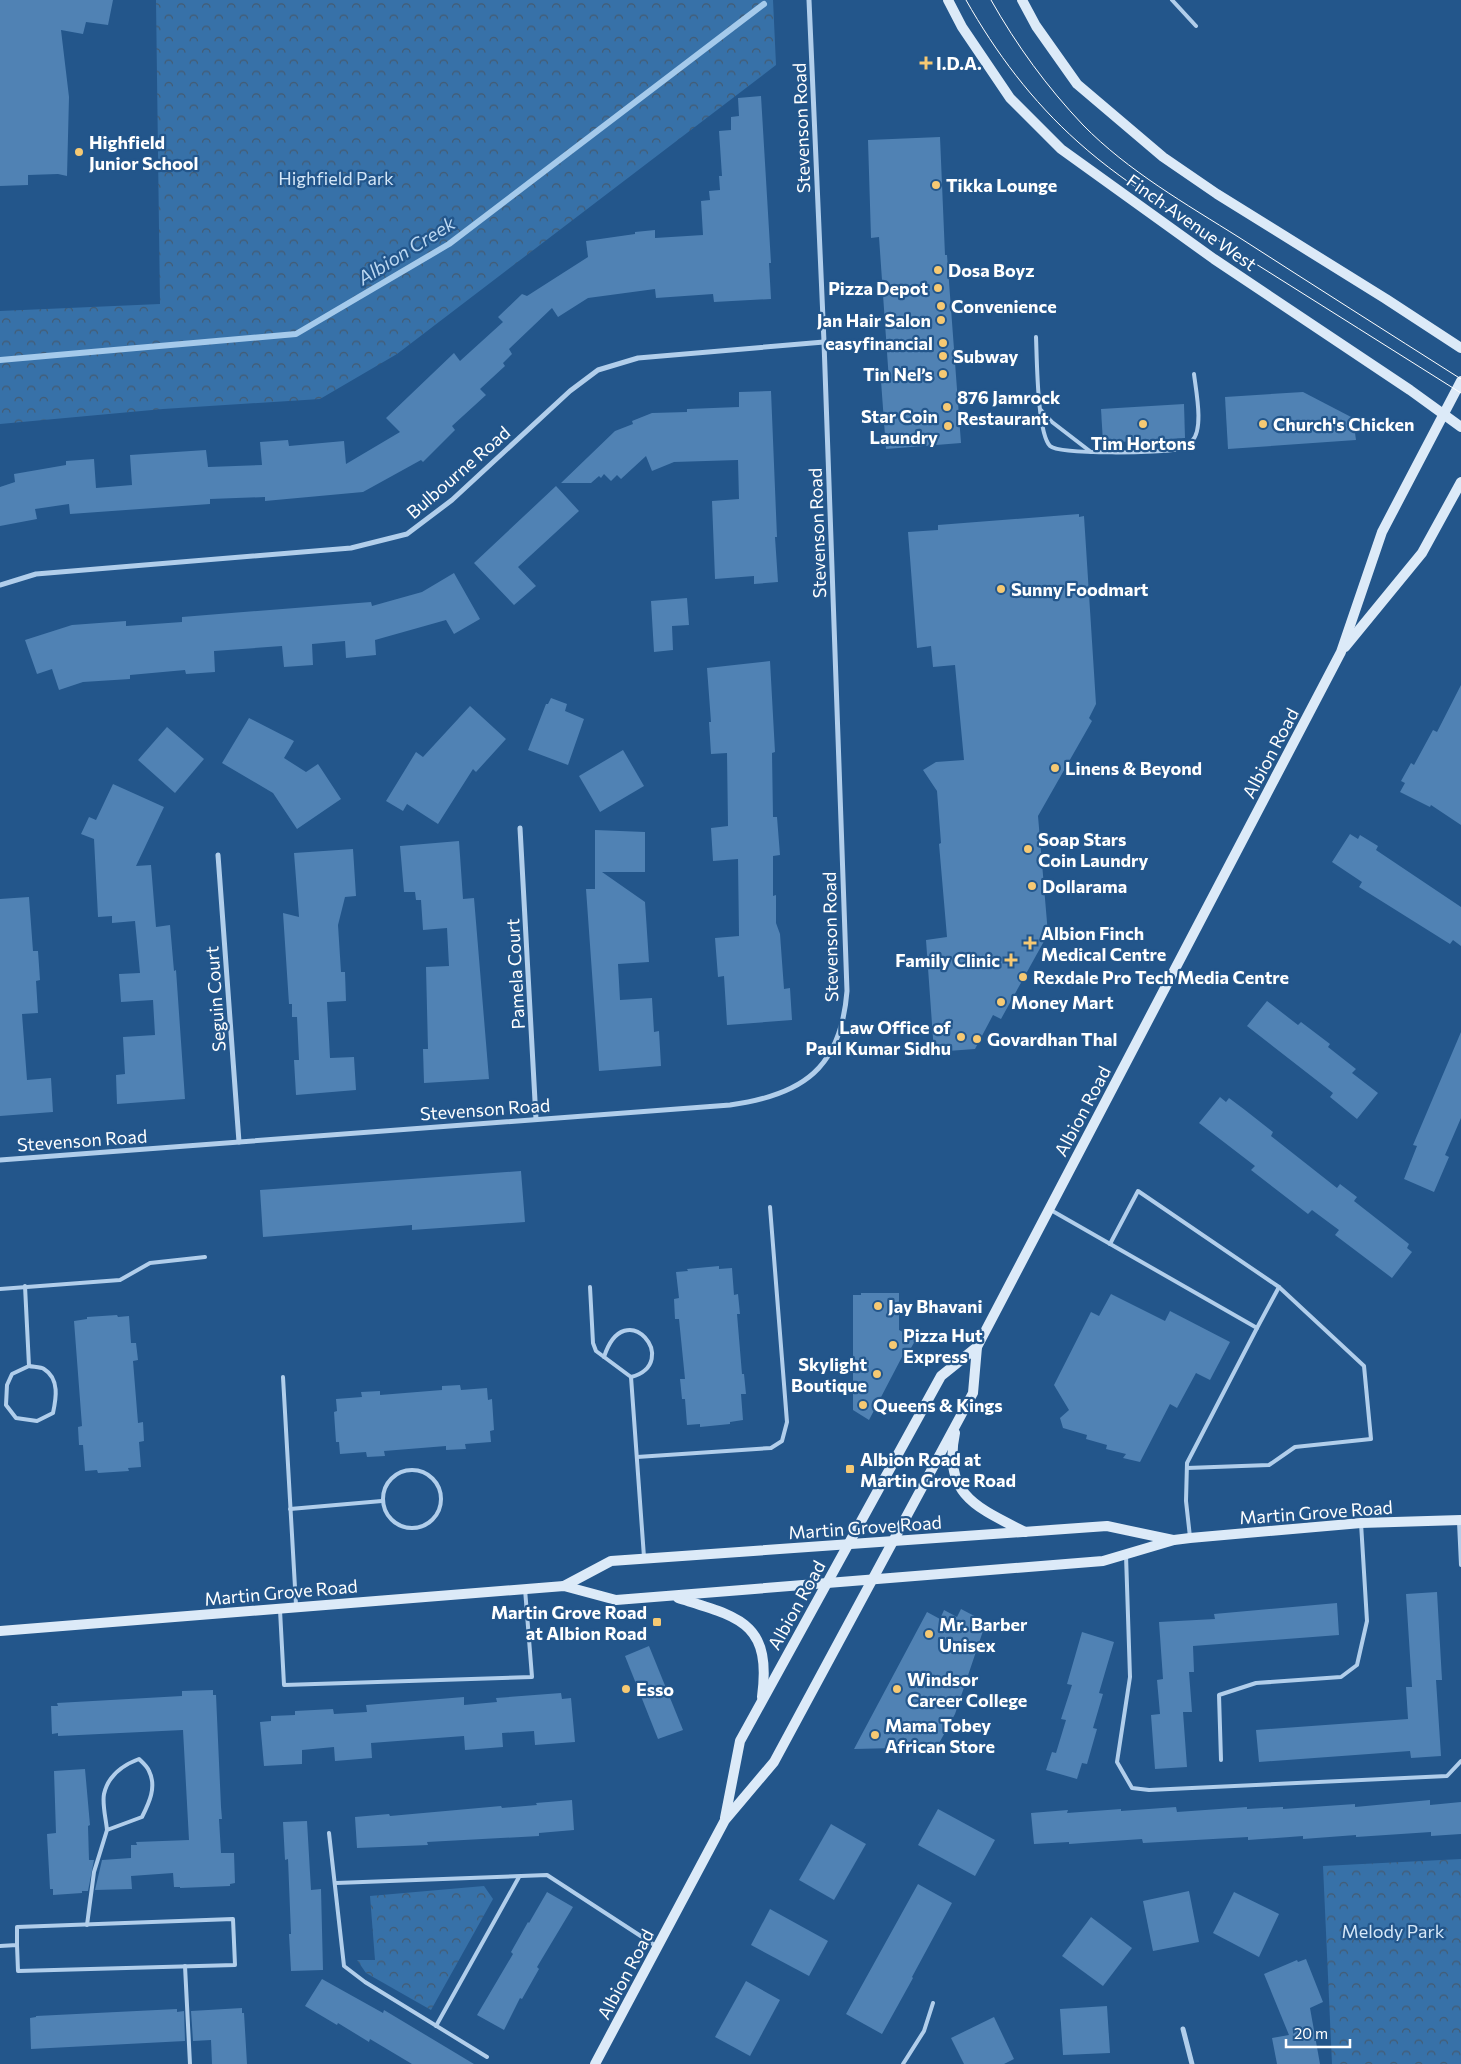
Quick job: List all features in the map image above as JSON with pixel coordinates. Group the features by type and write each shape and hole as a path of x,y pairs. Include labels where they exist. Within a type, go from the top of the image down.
{"main road":[{"name":"Finch Avenue West","path":"948,0 962,27 1010,98 1061,149 1207,254 1461,427"},
{"name":"Finch Avenue West","path":"1022,0 1036,26 1077,84 1163,157 1217,194 1386,298 1461,348"},
{"name":"Albion Road","path":"595,2064 725,1820 774,1762 957,1423 972,1393 977,1347 1341,652 1382,532 1461,381"},
{"name":"Albion Road","path":"1341,652 1422,553 1461,482"},
{"name":"Albion Road","path":"725,1820 740,1741 941,1376 977,1347"},
{"path":"957,1423 952,1458 958,1486 981,1509 1025,1532"},
{"name":"Martin Grove Road","path":"0,1631 564,1586 616,1600 672,1596 1103,1561 1174,1540 1190,1538 1362,1523 1460,1521"},
{"name":"Martin Grove Road","path":"564,1586 611,1561 1107,1526 1174,1540"},
{"path":"672,1596 732,1616 744,1623 755,1635 764,1662 761,1703"}],"street":[{"name":"Stevenson Road","path":"0,1160 757,1101 780,1094 800,1084 815,1072 828,1055 838,1037 845,1015 847,991 824,342 809,0"},
{"name":"Bulbourne Road","path":"0,585 36,574 351,548 407,534 452,500 570,391 598,370 638,358 824,342"},
{"name":"Pamela Court","path":"520,828 536,1119"},
{"name":"Seguin Court","path":"218,855 239,1142"},
{"path":"1183,2029 1192,2064"}],"lane":[{"path":"1172,0 1196,26"},
{"path":"1036,337 1042,428 1050,446 1059,450 1092,453 1178,449 1192,441 1199,425 1194,374"},
{"path":"1041,410 1052,422 1092,453"},
{"path":"1110,1244 1138,1191 1279,1287 1364,1366 1371,1439 1296,1447 1268,1465 1186,1468"},
{"path":"637,1458 771,1448 782,1441 787,1422 770,1207"},
{"path":"1050,1209 1257,1328"},
{"path":"0,1289 120,1280 150,1263 204,1257"},
{"path":"25,1286 29,1366"},
{"path":"590,1287 596,1351 631,1377"},
{"path":"1190,1538 1186,1501 1187,1463 1279,1287"},
{"path":"604,1358 608,1345 618,1333 633,1331 640,1333 650,1344 652,1358 644,1371 631,1377"},
{"path":"29,1366 44,1369 54,1380 57,1394 53,1413 37,1421 16,1418 6,1405 7,1385 12,1374 29,1366"},
{"path":"283,1377 296,1608"},
{"path":"631,1377 644,1559"},
{"path":"410,1469 428,1474 439,1488 441,1498 435,1516 427,1523 418,1527 408,1528 398,1525 390,1518 382,1501 387,1483 402,1471 410,1469"},
{"path":"290,1509 382,1501"},
{"path":"1460,1521 1461,1565"},
{"path":"1221,1760 1219,1696 1256,1683 1341,1677 1357,1665 1367,1621 1362,1523"},
{"path":"1126,1555 1130,1677 1117,1762 1132,1788 1149,1790 1447,1776 1461,1761"},
{"path":"280,1609 284,1685 532,1677 525,1590"},
{"path":"88,1925 94,1872 107,1830 104,1794 111,1779 122,1766 139,1758 149,1770 153,1789 148,1806 142,1818 107,1830"},
{"path":"329,1833 344,1966 365,1982 487,2057"},
{"path":"336,1883 547,1875 658,1948"},
{"path":"436,2026 519,1876"},
{"path":"233,1919 235,1964 18,1971 17,1927 88,1925 233,1919"},
{"path":"0,1946 17,1945"},
{"path":"185,1966 190,2064"},
{"path":"903,2064 924,2031 933,2003"}],"green space":[{"name":"Highfield Park","path":"156,0 773,0 776,65 397,354 320,399 163,409 0,424 0,311 160,304"},
{"name":"Melody Park","path":"1461,1859 1461,2064 1332,2064 1323,1866"},
{"path":"484,1886 493,1899 431,2010 366,1973 357,1960 375,1960 370,1896"}],"building":[{"path":"0,0 113,0 108,25 86,22 83,34 61,30 69,97 67,176 58,174 28,175 28,185 0,186"},
{"path":"761,96 771,263 769,263 771,299 714,302 713,294 656,298 655,289 588,298 558,317 552,308 509,349 512,354 503,363 505,366 480,389 486,395 452,426 455,430 423,462 421,460 363,492 265,501 265,497 210,499 210,504 70,514 69,504 35,509 37,519 0,526 0,487 15,482 14,474 66,465 66,461 94,459 96,488 132,485 130,455 206,450 208,467 262,465 260,442 288,440 289,446 344,441 346,464 400,432 386,418 454,353 460,361 503,322 498,317 522,294 527,296 588,257 586,241 655,230 655,238 703,235 701,201 710,200 709,191 720,190 719,176 722,176 719,131 731,130 731,117 739,116 738,98"},
{"path":"940,137 945,255 947,255 961,443 886,449 881,381 889,381 879,237 871,238 868,140"},
{"path":"771,391 778,582 754,584 754,576 715,579 712,501 739,499 738,460 674,462 652,471 646,456 621,479 617,475 611,481 604,474 601,478 599,476 591,483 561,483 615,431 633,424 632,421 652,413 687,412 687,409 739,407 739,392"},
{"path":"1303,392 1353,418 1356,440 1228,449 1225,397"},
{"name":"Tim Hortons","path":"1184,404 1185,438 1103,443 1101,409"},
{"path":"556,486 579,511 518,567 536,586 514,605 474,563"},
{"path":"1079,514 1079,517 1084,516 1096,704 1089,718 1092,721 1038,816 1048,934 1001,1019 993,1015 975,1049 934,1052 926,940 947,937 939,844 941,843 937,791 923,770 936,762 964,760 955,665 933,667 931,646 917,648 908,532 938,530 938,525"},
{"path":"454,573 480,619 454,634 446,620 375,640 376,655 346,658 345,641 312,644 313,665 284,667 282,646 214,651 215,672 186,674 185,670 130,675 130,679 83,682 59,690 52,669 37,674 25,640 72,625 126,621 126,626 182,622 182,617 231,613 371,602 372,606 422,592"},
{"path":"687,598 689,625 672,626 673,650 654,652 651,601"},
{"path":"770,661 775,752 772,753 773,817 777,817 780,855 773,856 773,896 776,895 776,923 780,934 784,989 790,988 792,1020 727,1025 724,976 718,977 715,938 739,936 738,859 713,861 711,828 728,826 727,753 711,754 707,668"},
{"path":"1461,685 1461,825 1431,805 1430,807 1400,792 1405,783 1401,781 1411,763 1414,765 1433,730 1437,732"},
{"path":"551,698 567,704 565,711 584,719 568,765 528,750 546,704 548,704"},
{"path":"470,706 506,739 476,772 473,769 438,824 407,804 403,811 386,801 416,752 423,757"},
{"path":"249,718 294,741 284,758 306,772 318,764 341,799 297,829 273,793 222,763"},
{"path":"167,727 204,759 175,793 138,760"},
{"path":"623,750 644,786 600,812 579,776"},
{"path":"113,784 164,807 136,866 151,865 156,927 170,925 174,971 176,970 185,1099 117,1104 116,1075 125,1074 123,1037 155,1035 153,1000 121,1002 119,974 140,973 135,921 112,923 112,916 98,917 94,839 81,834 89,817 96,820"},
{"path":"595,830 645,832 645,872 602,872 645,902 649,962 618,964 620,1000 652,998 654,1032 659,1031 661,1066 599,1071 586,889 595,889"},
{"path":"1350,834 1358,839 1360,835 1378,846 1376,850 1461,907 1461,946 1453,940 1450,944 1359,887 1362,882 1332,862"},
{"path":"459,841 463,899 474,898 489,1079 424,1083 423,1049 428,1049 426,967 449,966 447,928 423,930 421,900 416,900 415,892 404,892 400,846"},
{"path":"353,849 356,896 345,897 338,925 341,972 345,972 346,1001 327,1002 330,1058 354,1057 356,1090 296,1095 294,1060 299,1060 297,1017 292,1017 292,1004 289,1004 283,913 299,917 294,853"},
{"path":"29,897 33,951 38,951 40,980 36,981 38,1013 22,1014 27,1080 51,1078 53,1112 0,1116 0,899"},
{"path":"1267,1001 1298,1025 1301,1022 1330,1044 1328,1047 1356,1069 1352,1073 1378,1093 1357,1119 1330,1097 1333,1093 1247,1026"},
{"path":"1461,1032 1461,1118 1445,1155 1449,1157 1434,1192 1404,1179 1417,1146 1413,1145"},
{"path":"1220,1097 1226,1102 1229,1098 1245,1110 1273,1132 1271,1136 1337,1188 1340,1184 1357,1197 1354,1201 1409,1244 1407,1248 1412,1252 1392,1278 1335,1235 1339,1230 1312,1210 1308,1214 1251,1170 1255,1166 1199,1123"},
{"path":"521,1171 525,1222 412,1230 412,1225 263,1237 260,1190"},
{"path":"719,1266 719,1269 732,1268 734,1295 738,1294 740,1314 737,1314 742,1374 744,1374 746,1394 741,1394 743,1420 730,1422 730,1424 700,1427 700,1424 687,1425 685,1399 682,1399 680,1379 685,1379 679,1319 675,1319 674,1299 679,1298 676,1272"},
{"path":"861,1293 899,1293 899,1330 916,1339 906,1357 903,1355 869,1420 853,1410 853,1295 861,1295"},
{"path":"1111,1294 1165,1321 1170,1311 1230,1342 1210,1380 1196,1373 1177,1408 1170,1404 1140,1462 1123,1458 1126,1454 1106,1449 1107,1445 1086,1439 1087,1435 1063,1428 1060,1418 1069,1410 1054,1385 1091,1312 1099,1316"},
{"path":"117,1315 118,1317 129,1316 131,1343 136,1343 138,1360 133,1361 138,1423 143,1422 144,1441 139,1442 141,1467 128,1468 129,1471 98,1473 97,1470 85,1471 83,1445 79,1445 78,1427 82,1426 74,1321 87,1319 87,1317"},
{"path":"460,1385 461,1390 487,1388 488,1400 492,1399 494,1430 490,1431 491,1442 465,1444 466,1449 446,1450 446,1446 384,1451 385,1456 367,1457 366,1452 340,1454 339,1442 336,1442 334,1412 337,1411 336,1399 362,1397 361,1392 380,1391 380,1395 442,1390 442,1386"},
{"path":"1437,1592 1442,1680 1436,1680 1441,1756 1411,1758 1410,1751 1259,1762 1256,1730 1408,1719 1406,1687 1412,1687 1406,1594"},
{"path":"1337,1603 1339,1635 1193,1646 1194,1672 1189,1672 1192,1712 1183,1712 1187,1767 1155,1769 1151,1715 1160,1714 1157,1680 1163,1679 1159,1622 1215,1619 1214,1614"},
{"path":"961,1609 986,1622 955,1714 937,1747 854,1749 927,1612 940,1619 944,1610 957,1617"},
{"path":"1082,1632 1114,1642 1099,1693 1103,1694 1093,1728 1097,1729 1087,1764 1082,1763 1077,1779 1046,1770 1052,1752 1056,1753 1066,1720 1061,1719 1072,1685 1067,1684"},
{"path":"649,1646 683,1730 658,1739 625,1656"},
{"path":"213,1690 213,1695 216,1695 222,1819 219,1819 221,1853 234,1853 235,1883 230,1884 230,1886 180,1888 174,1887 173,1873 131,1876 132,1889 95,1890 102,1860 131,1858 131,1845 137,1845 136,1842 189,1840 183,1730 58,1736 58,1733 52,1734 51,1706 58,1706 57,1703 182,1696 182,1691"},
{"path":"561,1693 562,1699 571,1698 575,1742 535,1745 534,1731 502,1733 503,1747 465,1750 464,1736 371,1743 372,1758 335,1761 334,1747 302,1750 302,1764 264,1766 260,1722 271,1721 271,1716 295,1715 295,1711 333,1709 334,1714 367,1712 366,1705 464,1697 464,1705 497,1702 496,1698"},
{"path":"85,1769 90,1825 88,1826 89,1860 94,1860 88,1891 53,1895 53,1889 50,1889 47,1834 56,1833 54,1771"},
{"path":"572,1800 574,1830 539,1833 539,1836 427,1842 428,1845 357,1848 355,1817 389,1814 390,1816 501,1806 502,1808"},
{"path":"1430,1800 1430,1805 1461,1802 1461,1834 1431,1836 1431,1832 1303,1839 1303,1836 1248,1840 1248,1837 1143,1843 1142,1839 1069,1844 1069,1842 1034,1844 1031,1813 1068,1810 1067,1813 1121,1809 1121,1811 1176,1807 1177,1812 1247,1807 1247,1809 1283,1807 1283,1809 1355,1804 1355,1807"},
{"path":"938,1809 995,1840 975,1876 918,1845"},
{"path":"307,1821 311,1890 321,1889 323,1970 291,1971 288,1859 285,1860 283,1822"},
{"path":"831,1824 866,1844 834,1900 799,1880"},
{"path":"918,1884 952,1903 882,2034 846,2014"},
{"path":"1189,1891 1199,1942 1153,1951 1143,1901"},
{"path":"547,1892 573,1907 537,1967 539,1969 522,1999 520,1998 504,2030 477,2015 513,1954 511,1952 528,1922"},
{"path":"1234,1892 1279,1914 1259,1957 1213,1933"},
{"path":"770,1909 828,1941 809,1976 751,1945"},
{"path":"1091,1917 1132,1948 1103,1986 1062,1956"},
{"path":"1306,1959 1323,2002 1310,2008 1320,2064 1277,2064 1272,2038 1289,2035 1264,1974 1297,1960 1298,1962"},
{"path":"322,1979 383,2013 384,2010 474,2064 412,2064 370,2039 369,2042 338,2023 337,2025 305,2006"},
{"path":"746,1981 780,2000 750,2056 715,2037"},
{"path":"1107,2006 1110,2053 1063,2055 1060,2009"},
{"path":"242,2008 242,2013 244,2013 247,2064 212,2064 211,2040 193,2041 191,2011"},
{"path":"177,2009 177,2012 184,2011 185,2041 31,2049 30,2018 36,2016"},
{"path":"994,2017 1014,2059 1004,2064 964,2064 951,2038"}],"waterway":[{"name":"Albion Creek","path":"0,360 296,334 449,244 764,4"}],"tram line":[{"path":"966,0 1002,57 1030,93 1061,126 1098,159 1164,206 1461,393"},
{"path":"991,0 1011,34 1045,81 1100,142 1138,172 1178,199 1461,379"}],"place":[{"name":"I.D.A.","path":"926,63"},
{"name":"Highfield Junior School","path":"79,152"},
{"name":"Tikka Lounge","path":"936,185"},
{"name":"Dosa Boyz","path":"938,270"},
{"name":"Pizza Depot","path":"938,288"},
{"name":"Convenience","path":"941,306"},
{"name":"Jan Hair Salon","path":"941,320"},
{"name":"easyfinancial","path":"943,343"},
{"name":"Subway","path":"943,356"},
{"name":"Tin Nel’s","path":"943,374"},
{"name":"876 Jamrock Restaurant","path":"947,407"},
{"name":"Tim Hortons","path":"1143,424"},
{"name":"Church's Chicken","path":"1263,424"},
{"name":"Star Coin Laundry","path":"948,426"},
{"name":"Sunny Foodmart","path":"1001,589"},
{"name":"Linens & Beyond","path":"1055,768"},
{"name":"Soap Stars Coin Laundry","path":"1028,849"},
{"name":"Dollarama","path":"1032,886"},
{"name":"Albion Finch Medical Centre","path":"1030,943"},
{"name":"Family Clinic","path":"1011,960"},
{"name":"Rexdale Pro Tech Media Centre","path":"1023,977"},
{"name":"Money Mart","path":"1001,1002"},
{"name":"Law Office of Paul Kumar Sidhu","path":"961,1037"},
{"name":"Govardhan Thal","path":"977,1039"},
{"name":"Jay Bhavani","path":"878,1306"},
{"name":"Pizza Hut Express","path":"893,1345"},
{"name":"Skylight Boutique","path":"877,1374"},
{"name":"Queens & Kings","path":"863,1405"},
{"name":"Albion Road at Martin Grove Road","path":"850,1469"},
{"name":"Martin Grove Road at Albion Road","path":"657,1622"},
{"name":"Mr. Barber Unisex","path":"929,1634"},
{"name":"Esso","path":"626,1689"},
{"name":"Windsor Career College","path":"897,1689"},
{"name":"Mama Tobey African Store","path":"875,1735"}]}
